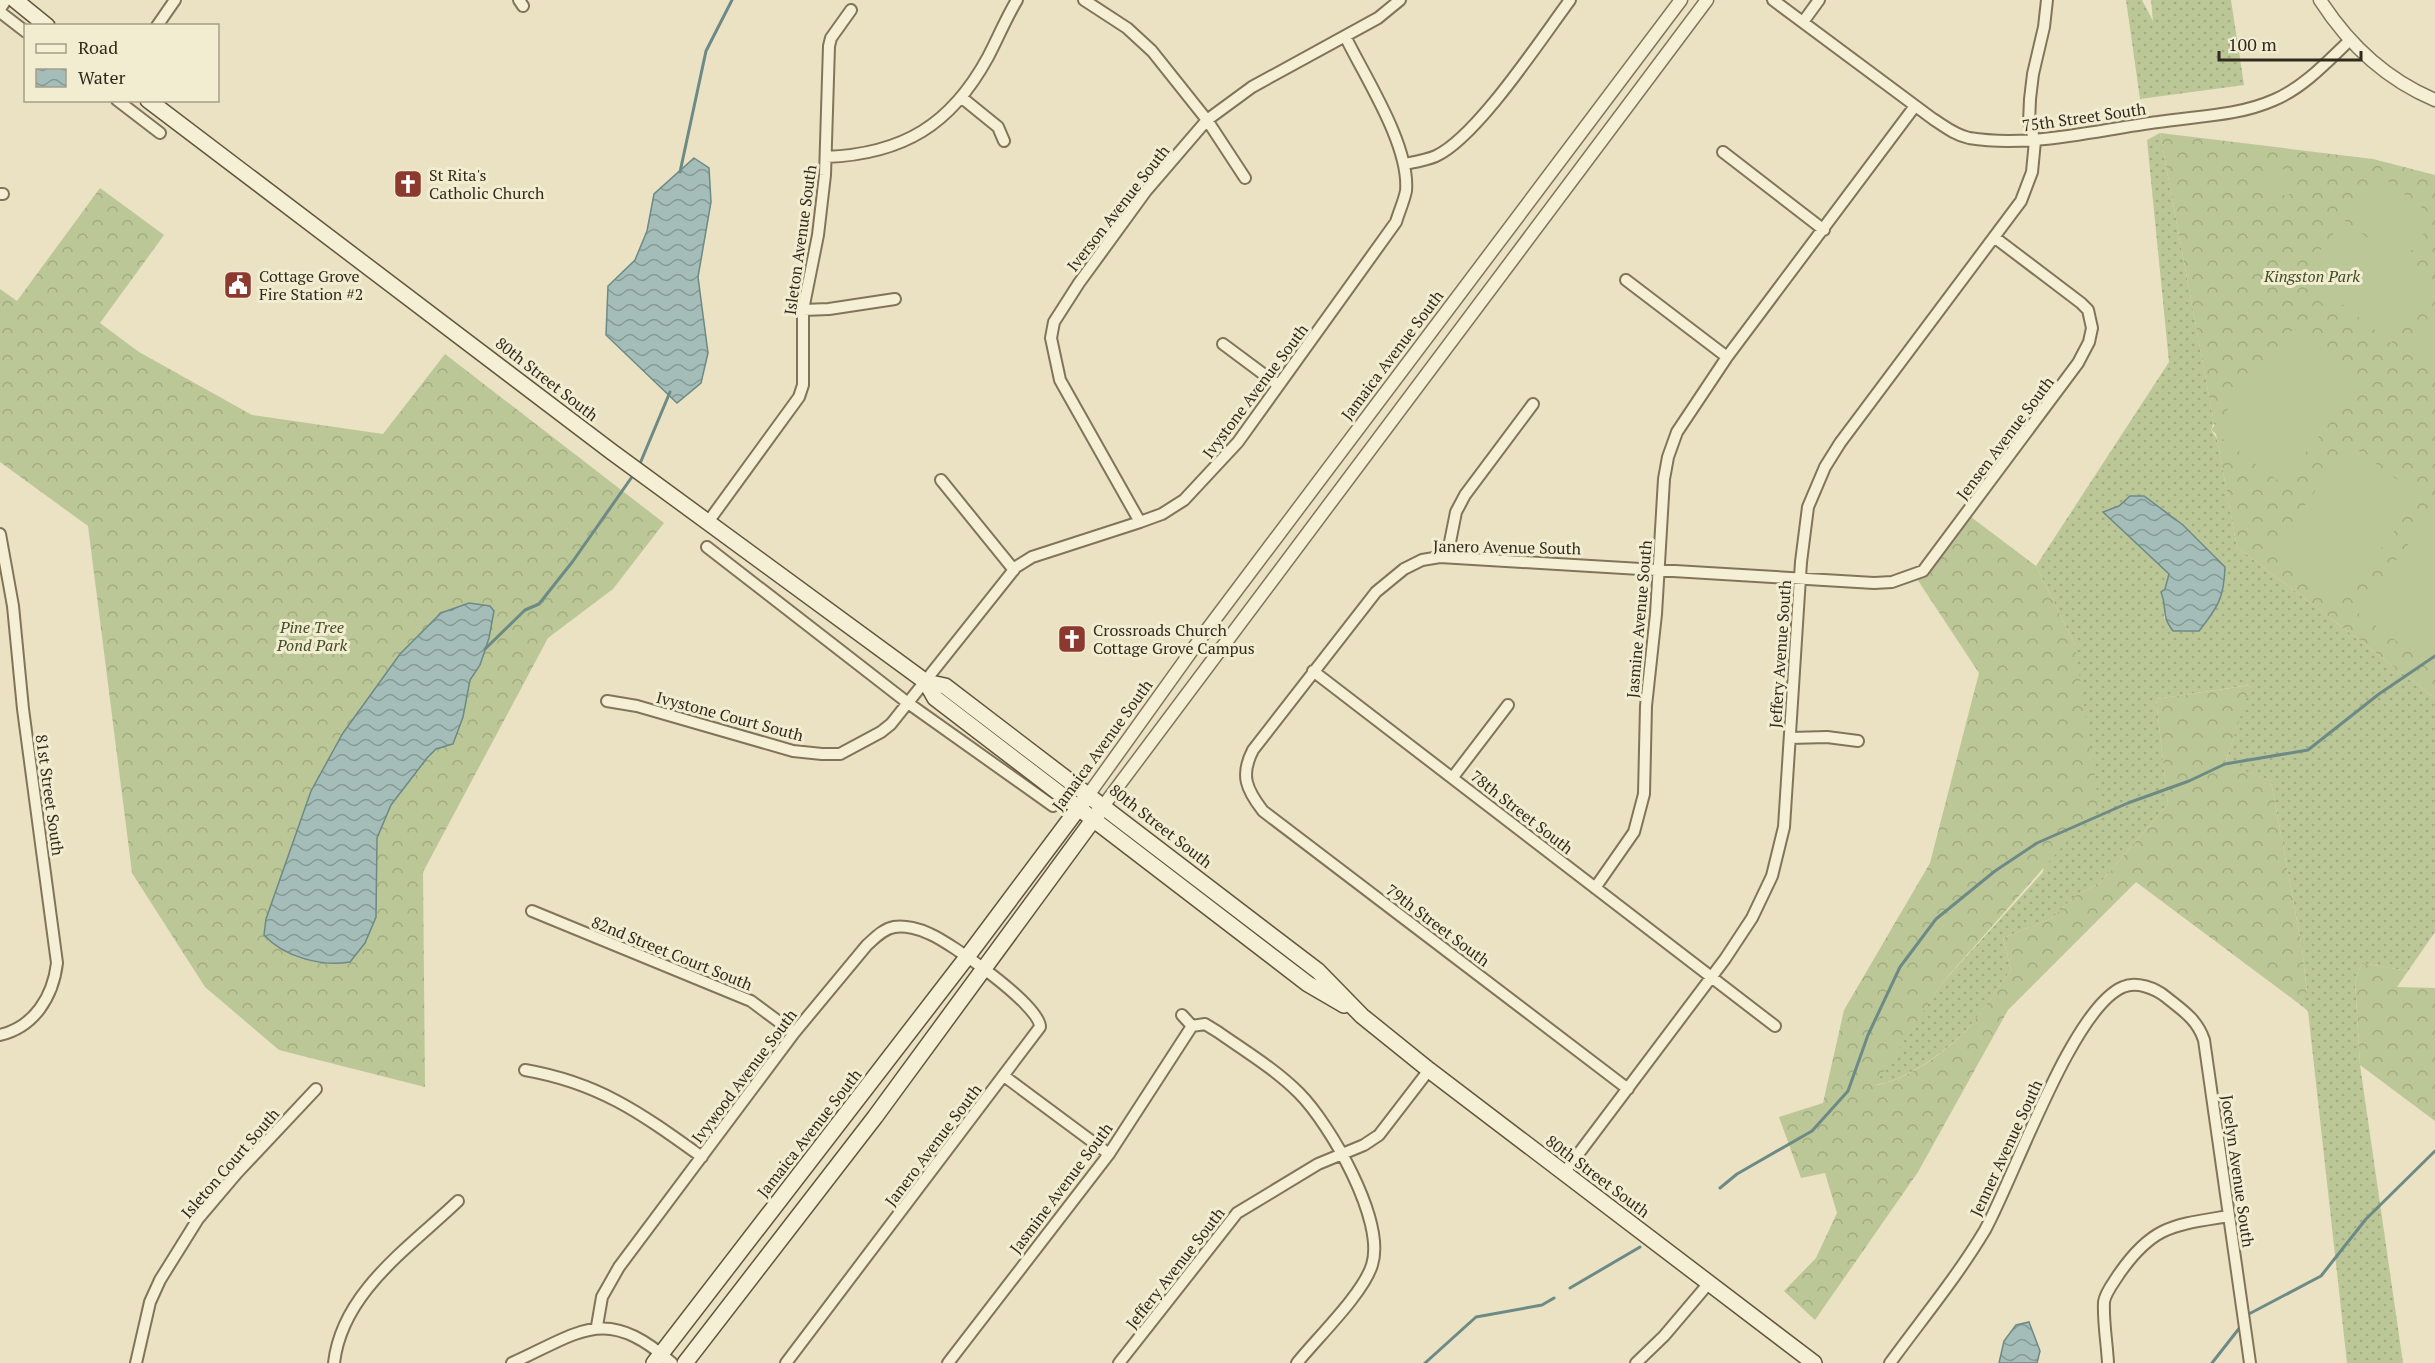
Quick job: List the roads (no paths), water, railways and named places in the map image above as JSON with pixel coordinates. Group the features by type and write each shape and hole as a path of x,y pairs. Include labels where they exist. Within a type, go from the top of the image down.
{"main road":[{"path":"15,0 45,24"},
{"name":"80th Street South","path":"151,102 708,522 926,682 945,687 1104,805 1318,971 1362,1016 1429,1070 1814,1363"},
{"name":"80th Street South","path":"926,682 935,698 1078,809 1308,984 1362,1016"},
{"name":"Jamaica Avenue South","path":"663,1360 1089,794"},
{"path":"685,1363 868,1126 1104,805"}],"street":[{"path":"6,0 0,11 24,30"},
{"path":"158,24 175,0"},
{"path":"826,157 870,153 912,138 932,125 961,98 987,59 1017,0"},
{"path":"1084,0 1127,27 1152,51 1207,120 1245,178"},
{"name":"Iverson Avenue South","path":"1140,522 1060,381 1051,338 1054,322 1078,283 1146,191 1207,120 1252,87 1346,38 1378,18 1400,0"},
{"path":"1405,164 1436,156 1459,140 1478,120 1570,0"},
{"name":"Jamaica Avenue South","path":"1089,794 1203,635 1681,0"},
{"path":"1104,805 1707,0"},
{"name":"75th Street South","path":"1773,0 1959,136 2035,141 2165,120 2217,116 2257,107 2277,99 2299,85 2349,41"},
{"path":"1803,22 1819,0"},
{"name":"Jeffery Avenue South","path":"1564,1173 1712,978 1752,918 1772,876 1784,827 1800,578 1808,507 1825,466 1994,237 2029,185 2035,141 2029,123 2032,74 2044,27 2047,0"},
{"path":"2320,0 2349,41 2388,76 2409,89 2435,100"},
{"name":"Isleton Avenue South","path":"708,522 799,398 802,385 803,310 818,234 826,157 829,46 831,38 851,10"},
{"name":"Ivystone Avenue South","path":"926,682 1014,570 1032,557 1140,522 1177,505 1200,484 1238,442 1396,222 1406,192 1405,164 1398,141 1346,38"},
{"path":"961,98 998,126 1004,141"},
{"path":"120,102 160,133"},
{"name":"Jasmine Avenue South","path":"1595,888 1634,832 1640,812 1646,774 1646,706 1668,457 1677,432 1728,357 1915,106"},
{"path":"1722,152 1824,230"},
{"name":"Jensen Avenue South","path":"1800,578 1892,582 1923,571 2078,363 2089,342 2092,328 2088,310 2043,272 1994,237"},
{"path":"1626,280 1728,357"},
{"path":"803,310 895,299"},
{"path":"1223,344 1278,386"},
{"path":"1447,557 1456,512 1465,495 1533,404"},
{"path":"941,480 1014,570"},
{"name":"81st Street South","path":"0,536 13,606 23,709 57,963 52,989 43,1005 16,1031 0,1035"},
{"path":"707,547 908,703 1053,806"},
{"name":"Janero Avenue South","path":"1245,773 1253,750 1313,670 1387,581 1422,560 1447,557 1800,578"},
{"name":"78th Street South","path":"1313,670 1775,1026"},
{"name":"Ivystone Court South","path":"607,701 637,706 793,751 840,754 881,732 926,682"},
{"path":"1453,777 1508,705"},
{"path":"1790,738 1827,737 1858,741"},
{"name":"79th Street South","path":"1245,773 1251,796 1263,811 1628,1089"},
{"name":"82nd Street Court South","path":"532,911 751,1001 794,1033"},
{"name":"Ivywood Avenue South","path":"597,1326 602,1297 619,1267 794,1033 867,945 880,933 894,927 914,928 932,934 967,957"},
{"name":"Janero Avenue South","path":"786,1363 1040,1027 1040,1020 984,968 967,957"},
{"name":"Jenner Avenue South","path":"1890,1363 1966,1261 1986,1227 2064,1060 2106,998 2122,987 2138,985 2152,988 2167,998"},
{"name":"Jocelyn Avenue South","path":"2167,998 2194,1019 2204,1040 2250,1363"},
{"path":"1182,1015 1192,1026 1205,1024 1218,1032 1298,1092 1320,1116 1341,1154 1370,1217 1375,1244 1372,1267 1357,1292 1296,1363"},
{"name":"Jasmine Avenue South","path":"948,1363 1108,1154 1192,1026"},
{"path":"525,1070 561,1077 600,1091 650,1120 702,1157"},
{"name":"Jeffery Avenue South","path":"1119,1363 1237,1213 1318,1164 1364,1145 1379,1135 1429,1070"},
{"path":"1004,1076 1108,1154"},
{"name":"Isleton Court South","path":"136,1363 150,1302 160,1280 198,1219 237,1173 316,1089"},
{"path":"334,1363 336,1345 346,1320 362,1293 458,1201"},
{"path":"2108,1363 2104,1300 2136,1253 2153,1236 2163,1230 2176,1225 2229,1216"},
{"path":"1636,1363 1664,1336 1709,1283"},
{"path":"512,1363 556,1340 597,1326 621,1329 663,1360"}],"water":[{"path":"694,158 709,168 711,202 698,277 708,353 701,383 677,403 606,335 608,286 635,260 647,231 654,194"},
{"path":"2130,496 2144,496 2183,525 2225,567 2219,602 2199,631 2173,631 2165,616 2161,592 2165,589 2169,574 2103,512 2119,506"},
{"path":"469,603 490,606 494,611 489,638 480,665 470,680 463,717 453,744 436,749 427,758 391,805 377,838 376,917 365,943 350,962 328,963 293,955 272,943 264,935 266,919 311,791 343,733 400,654 441,613"},
{"path":"2029,1322 2040,1351 2037,1363 1999,1363 2004,1341 2016,1325"}],"waterway":[{"path":"680,172 706,51 732,0"},
{"path":"639,466 670,392"},
{"path":"485,649 525,610 539,604 573,561 634,474"},
{"path":"1720,1188 1737,1174 1812,1131 1848,1091 1868,1035 1900,967 1936,919 1995,871 2037,843 2225,764 2308,750 2379,694 2435,656"},
{"path":"2247,1315 2321,1276 2366,1219 2435,1151"},
{"path":"1570,1288 1640,1247"},
{"path":"1425,1363 1476,1317 1542,1305 1554,1298"},
{"path":"2212,1363 2241,1326"}],"place":[{"name":"St Rita's Catholic Church","path":"408,184"},
{"name":"Cottage Grove Fire Station #2","path":"238,285"},
{"name":"Crossroads Church Cottage Grove Campus","path":"1072,639"}],"park label":[{"name":"Kingston Park","path":"2312,276"},
{"name":"Pine Tree Pond Park","path":"312,636"}]}
